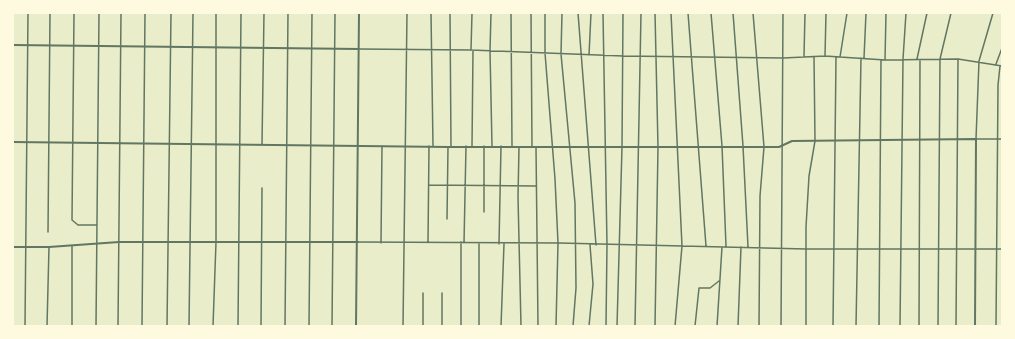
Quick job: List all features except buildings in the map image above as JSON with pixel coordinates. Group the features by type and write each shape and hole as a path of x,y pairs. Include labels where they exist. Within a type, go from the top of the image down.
{"street":[{"path":"25,326 28,13"},
{"path":"48,232 50,13"},
{"path":"74,13 72,220 78,225 97,224"},
{"path":"96,326 99,13"},
{"path":"118,326 121,13"},
{"path":"142,326 145,142 145,13"},
{"path":"167,326 170,13"},
{"path":"189,326 192,13"},
{"path":"213,326 216,242 216,13"},
{"path":"238,326 241,13"},
{"path":"262,144 264,13"},
{"path":"285,326 288,13"},
{"path":"309,326 312,13"},
{"path":"332,326 335,13"},
{"path":"356,326 359,145 359,13"},
{"path":"404,326 407,13"},
{"path":"428,242 431,146 431,13"},
{"path":"450,13 451,146"},
{"path":"472,13 472,146"},
{"path":"491,13 490,51 492,146"},
{"path":"511,13 512,146"},
{"path":"531,13 532,147"},
{"path":"545,13 545,53 558,243 556,326"},
{"path":"562,13 562,54 575,190 576,288 573,326"},
{"path":"578,13 580,55 596,245"},
{"path":"589,55 591,13"},
{"path":"603,13 607,245 606,326"},
{"path":"617,326 622,147 623,13"},
{"path":"635,326 641,13"},
{"path":"655,13 658,147 655,326"},
{"path":"671,13 679,147 682,246 674,326"},
{"path":"688,13 690,56 700,147 706,246"},
{"path":"711,13 722,146 726,246"},
{"path":"733,13 743,146 748,247"},
{"path":"753,13 764,147 758,326"},
{"path":"781,326 783,13"},
{"path":"804,56 806,13"},
{"path":"825,56 826,13"},
{"path":"840,57 847,13"},
{"path":"864,58 866,13"},
{"path":"885,60 886,13"},
{"path":"900,326 903,59 906,13"},
{"path":"919,326 921,140 919,59 927,13"},
{"path":"938,326 940,59 951,13"},
{"path":"975,326 976,139 979,61 993,13"},
{"path":"13,45 472,50 604,56 783,58 825,56 885,60 958,59 996,64 1001,66 998,85 996,326"},
{"path":"996,64 1002,48"},
{"path":"806,326 806,250 809,176 815,141 814,57"},
{"path":"833,326 836,57"},
{"path":"856,326 861,58"},
{"path":"879,326 878,250 881,59"},
{"path":"956,326 958,59"},
{"path":"13,142 145,142 448,147 764,147 783,146 792,141 1002,139"},
{"path":"381,243 382,146"},
{"path":"464,242 466,146"},
{"path":"484,146 484,212"},
{"path":"499,244 501,146"},
{"path":"519,146 518,186 521,326"},
{"path":"447,219 448,147"},
{"path":"536,147 538,326"},
{"path":"429,185 536,186"},
{"path":"260,326 262,188"},
{"path":"13,247 72,246 119,242 286,241 381,243 464,242 479,244 576,243 590,245 637,246 741,246 806,250 1002,249"},
{"path":"460,242 460,326"},
{"path":"479,244 479,326"},
{"path":"501,326 504,244"},
{"path":"589,326 593,284 590,245"},
{"path":"72,246 72,326"},
{"path":"738,326 741,246"},
{"path":"47,326 48,247"},
{"path":"717,326 722,247"},
{"path":"695,326 699,288 710,288 719,281"},
{"path":"423,293 423,326"},
{"path":"442,293 442,326"}]}
